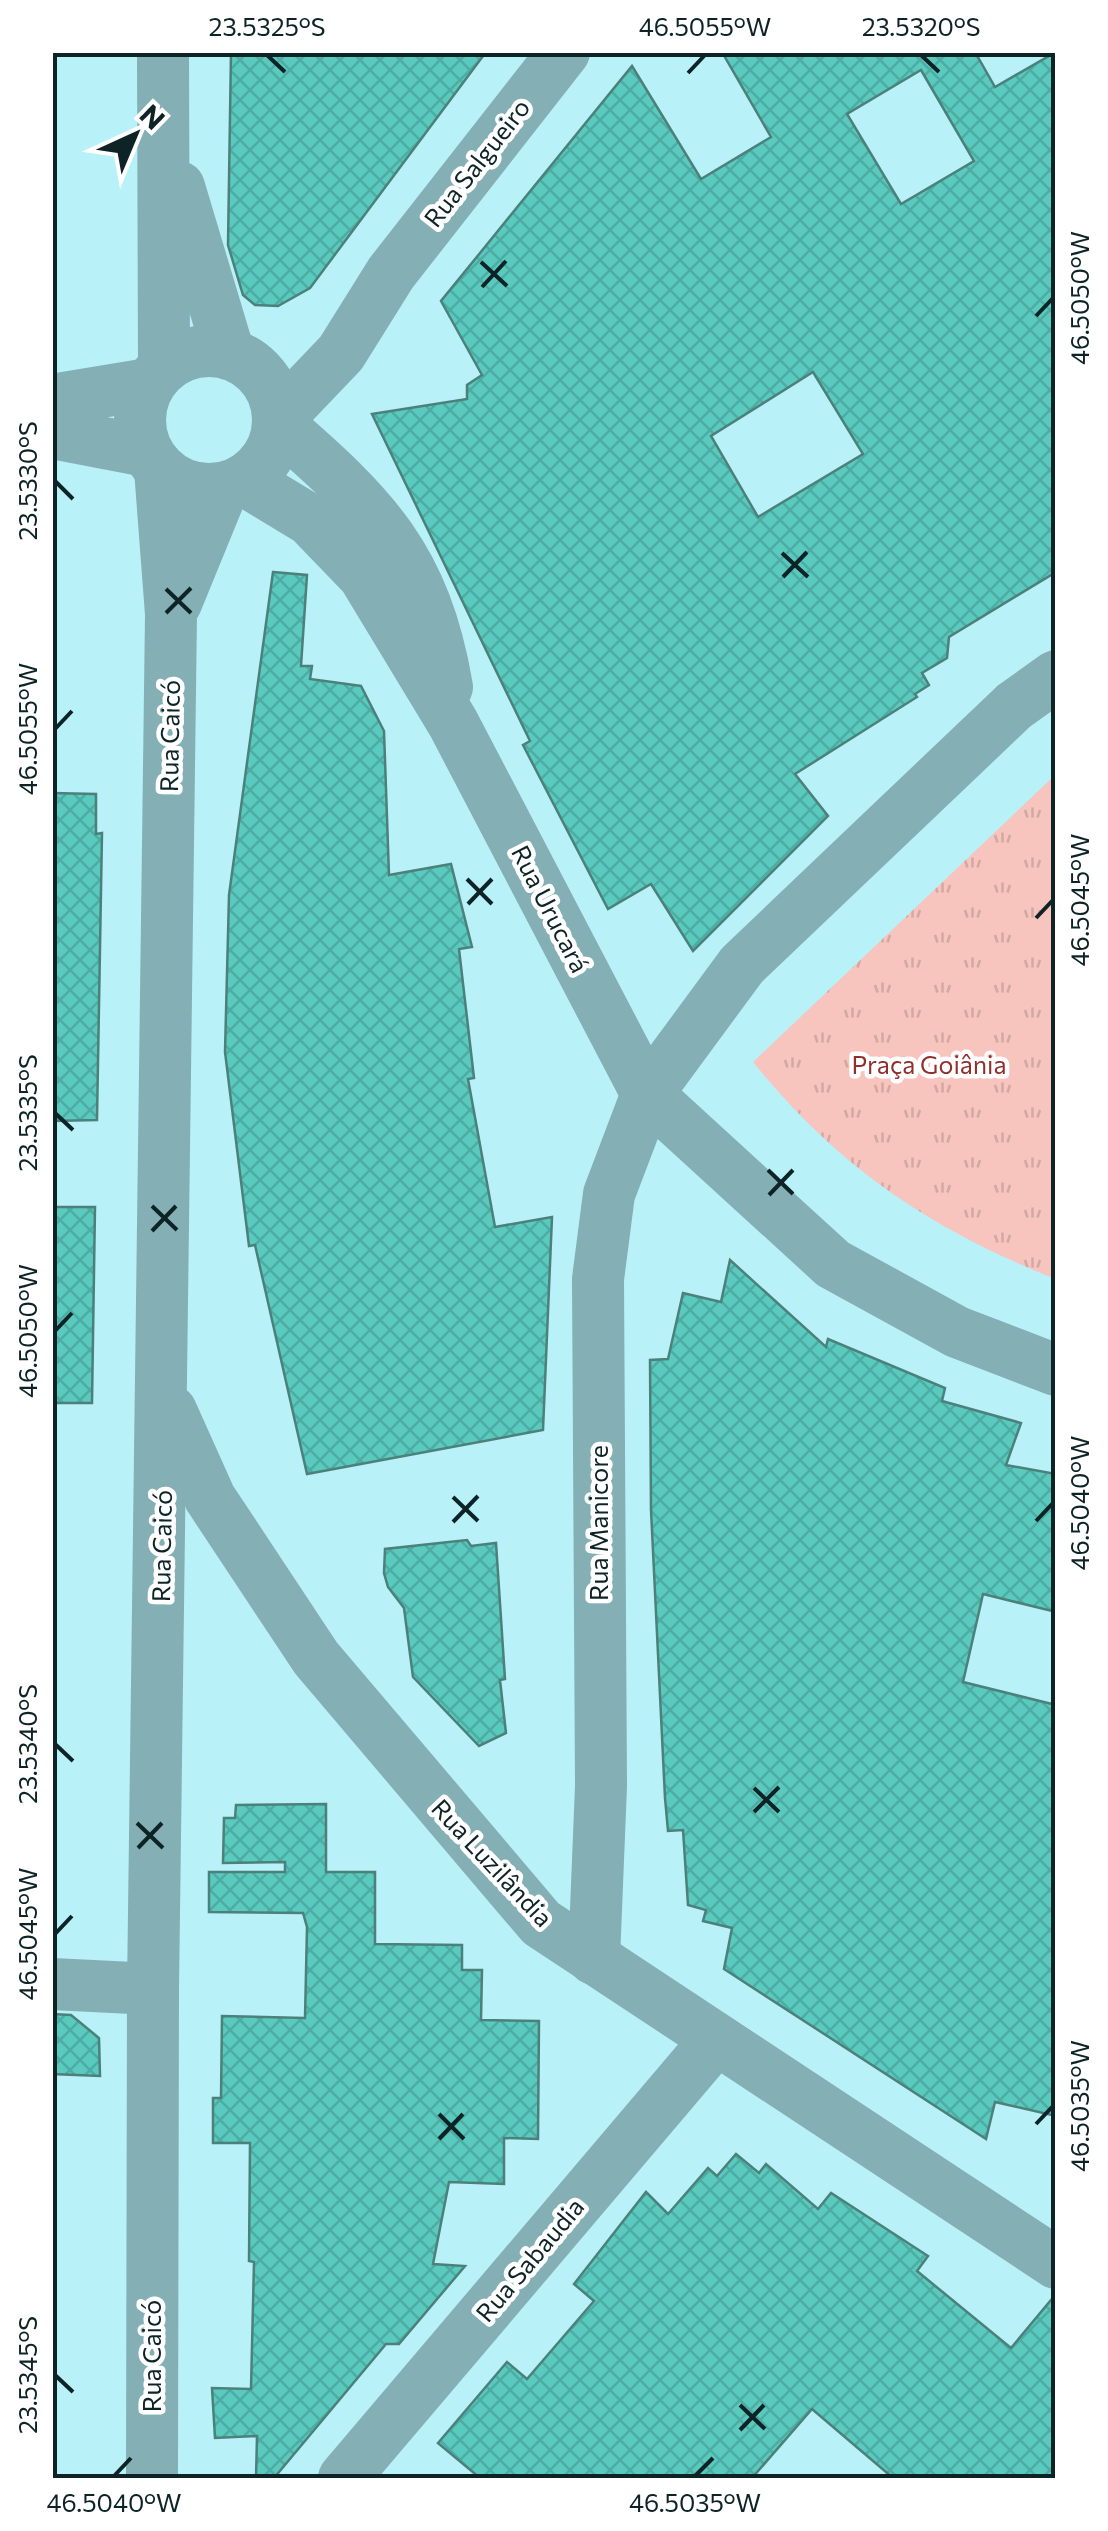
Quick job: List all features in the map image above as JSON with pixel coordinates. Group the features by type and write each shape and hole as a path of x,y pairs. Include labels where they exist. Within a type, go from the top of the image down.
{"street":[{"path":"153,460 140,428 156,376 163,52"},
{"name":"Rua Salgueiro","path":"263,394 341,352 390,273 564,52"},
{"path":"52,433 153,460 200,489 234,484 262,465 273,446 263,394 163,132"},
{"path":"52,400 156,376 184,354 263,394"},
{"name":"Rua Urucará","path":"263,394 384,524 425,596 440,644 454,724"},
{"name":"Rua Caicó","path":"152,2478 153,1989 172,614 153,460"},
{"name":"Rua Urucará","path":"234,484 310,520 346,553 454,724 648,1094"},
{"name":"Rua Caicó","path":"172,614 234,484"},
{"path":"1056,676 1014,706 742,965 648,1094 832,1264 957,1332 1056,1370"},
{"name":"Rua Manicore","path":"594,1959 601,1786 598,1279 609,1194 648,1094"},
{"name":"Rua Luzilândia","path":"164,1396 210,1498 316,1658 541,1922 1056,2263"},
{"path":"52,1984 153,1989"},
{"name":"Rua Sabaudia","path":"344,2478 716,2041"}],"green space":[{"name":"Praça Goiânia","path":"1055,775 1055,1279 967,1238 889,1191 819,1133 753,1062"}],"building":[{"path":"231,52 486,52 310,288 278,306 255,305 243,295 228,245"},
{"path":"722,52 975,52 995,87 1056,52 1056,572 949,637 947,658 922,673 929,685 915,694 917,697 795,774 828,816 693,951 651,884 608,909 523,745 530,741 372,414 467,399 467,385 482,375 441,301 632,66 701,179 771,137","holes":["921,70 974,161 901,204 847,114","813,372 863,454 758,517 711,436"]},
{"path":"273,572 307,575 301,666 312,666 310,679 361,686 384,731 389,875 451,864 472,947 459,949 474,1078 468,1079 495,1227 552,1217 543,1430 307,1474 255,1245 249,1246 225,1052 229,895"},
{"path":"52,793 96,794 96,834 102,833 97,1120 52,1121"},
{"path":"52,1207 95,1207 92,1403 52,1403"},
{"path":"730,1260 826,1347 828,1339 945,1388 942,1401 1021,1423 1006,1465 1056,1474 1056,1612 983,1594 963,1682 1056,1705 1056,2116 995,2102 986,2139 724,1969 732,1928 703,1921 706,1910 688,1905 683,1830 668,1831 665,1798 651,1510 650,1360 668,1359 683,1293 721,1302"},
{"path":"467,1540 471,1546 496,1543 505,1679 500,1680 506,1733 479,1746 413,1677 404,1608 388,1587 384,1573 385,1549"},
{"path":"326,1804 326,1872 375,1872 375,1944 462,1945 462,1970 482,1970 481,2020 539,2021 538,2139 504,2138 504,2184 449,2182 433,2264 465,2266 399,2344 386,2344 274,2478 256,2478 257,2436 215,2438 212,2388 251,2389 254,2262 249,2261 250,2143 213,2143 213,2098 221,2098 222,2016 305,2018 307,1927 303,1913 209,1912 209,1872 285,1872 285,1862 223,1863 224,1818 235,1818 236,1805"},
{"path":"52,2014 71,2015 99,2038 100,2076 52,2074"},
{"path":"736,2154 759,2173 766,2164 818,2209 831,2193 928,2256 917,2271 1011,2348 1056,2294 1056,2478 893,2478 812,2409 752,2478 480,2478 438,2443 507,2362 527,2379 594,2301 574,2284 646,2192 668,2214 708,2168 717,2176"}]}
